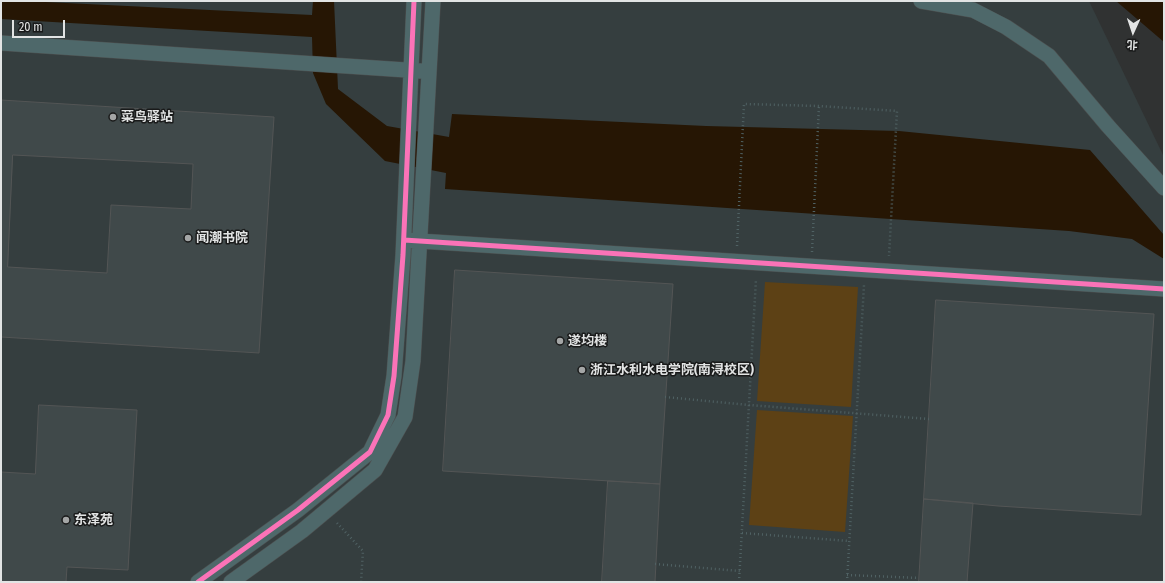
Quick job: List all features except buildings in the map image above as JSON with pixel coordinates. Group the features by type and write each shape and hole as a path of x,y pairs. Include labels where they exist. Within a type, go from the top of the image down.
{"street":[{"path":"198,582 298,510 370,452 388,415 394,376 404,240 414,1"},
{"path":"231,582 302,531 375,470 405,417 413,361 434,1"},
{"path":"921,1 973,10 1006,27 1049,56 1108,126 1164,188"},
{"path":"1,43 429,72"},
{"path":"404,240 1164,289"}],"path":[{"path":"736,261 744,104 819,106 897,112 888,271"},
{"path":"811,266 819,106"},
{"path":"739,582 757,262"},
{"path":"846,582 865,270"},
{"path":"666,397 929,419"},
{"path":"326,511 363,551 361,582"},
{"path":"742,533 849,541"},
{"path":"655,564 740,571"},
{"path":"847,575 919,578"}],"shaded area":[{"name":"浙江水利水电学院(南浔校区)","path":"1,1 1089,1 1164,157 1164,582 1,582"},
{"path":"1,1 312,15 313,1 334,1 338,89 387,126 449,137 452,114 706,126 899,131 1090,150 1164,235 1164,259 1132,239 1069,231 445,189 446,173 385,161 326,104 313,73 312,37 1,19"},
{"path":"1116,1 1164,1 1164,42"},
{"path":"765,282 858,287 851,407 757,401"},
{"path":"757,410 853,416 845,532 749,525"}],"cycle path":[{"path":"198,582 298,510 370,452 388,415 394,376 403,255 414,1"},
{"path":"404,240 1164,289"}],"place":[{"name":"菜鸟驿站","path":"113,117"},
{"name":"闻潮书院","path":"188,238"},
{"name":"遂均楼","path":"560,341"},
{"name":"浙江水利水电学院(南浔校区)","path":"582,370"},
{"name":"东泽苑","path":"66,520"}]}
